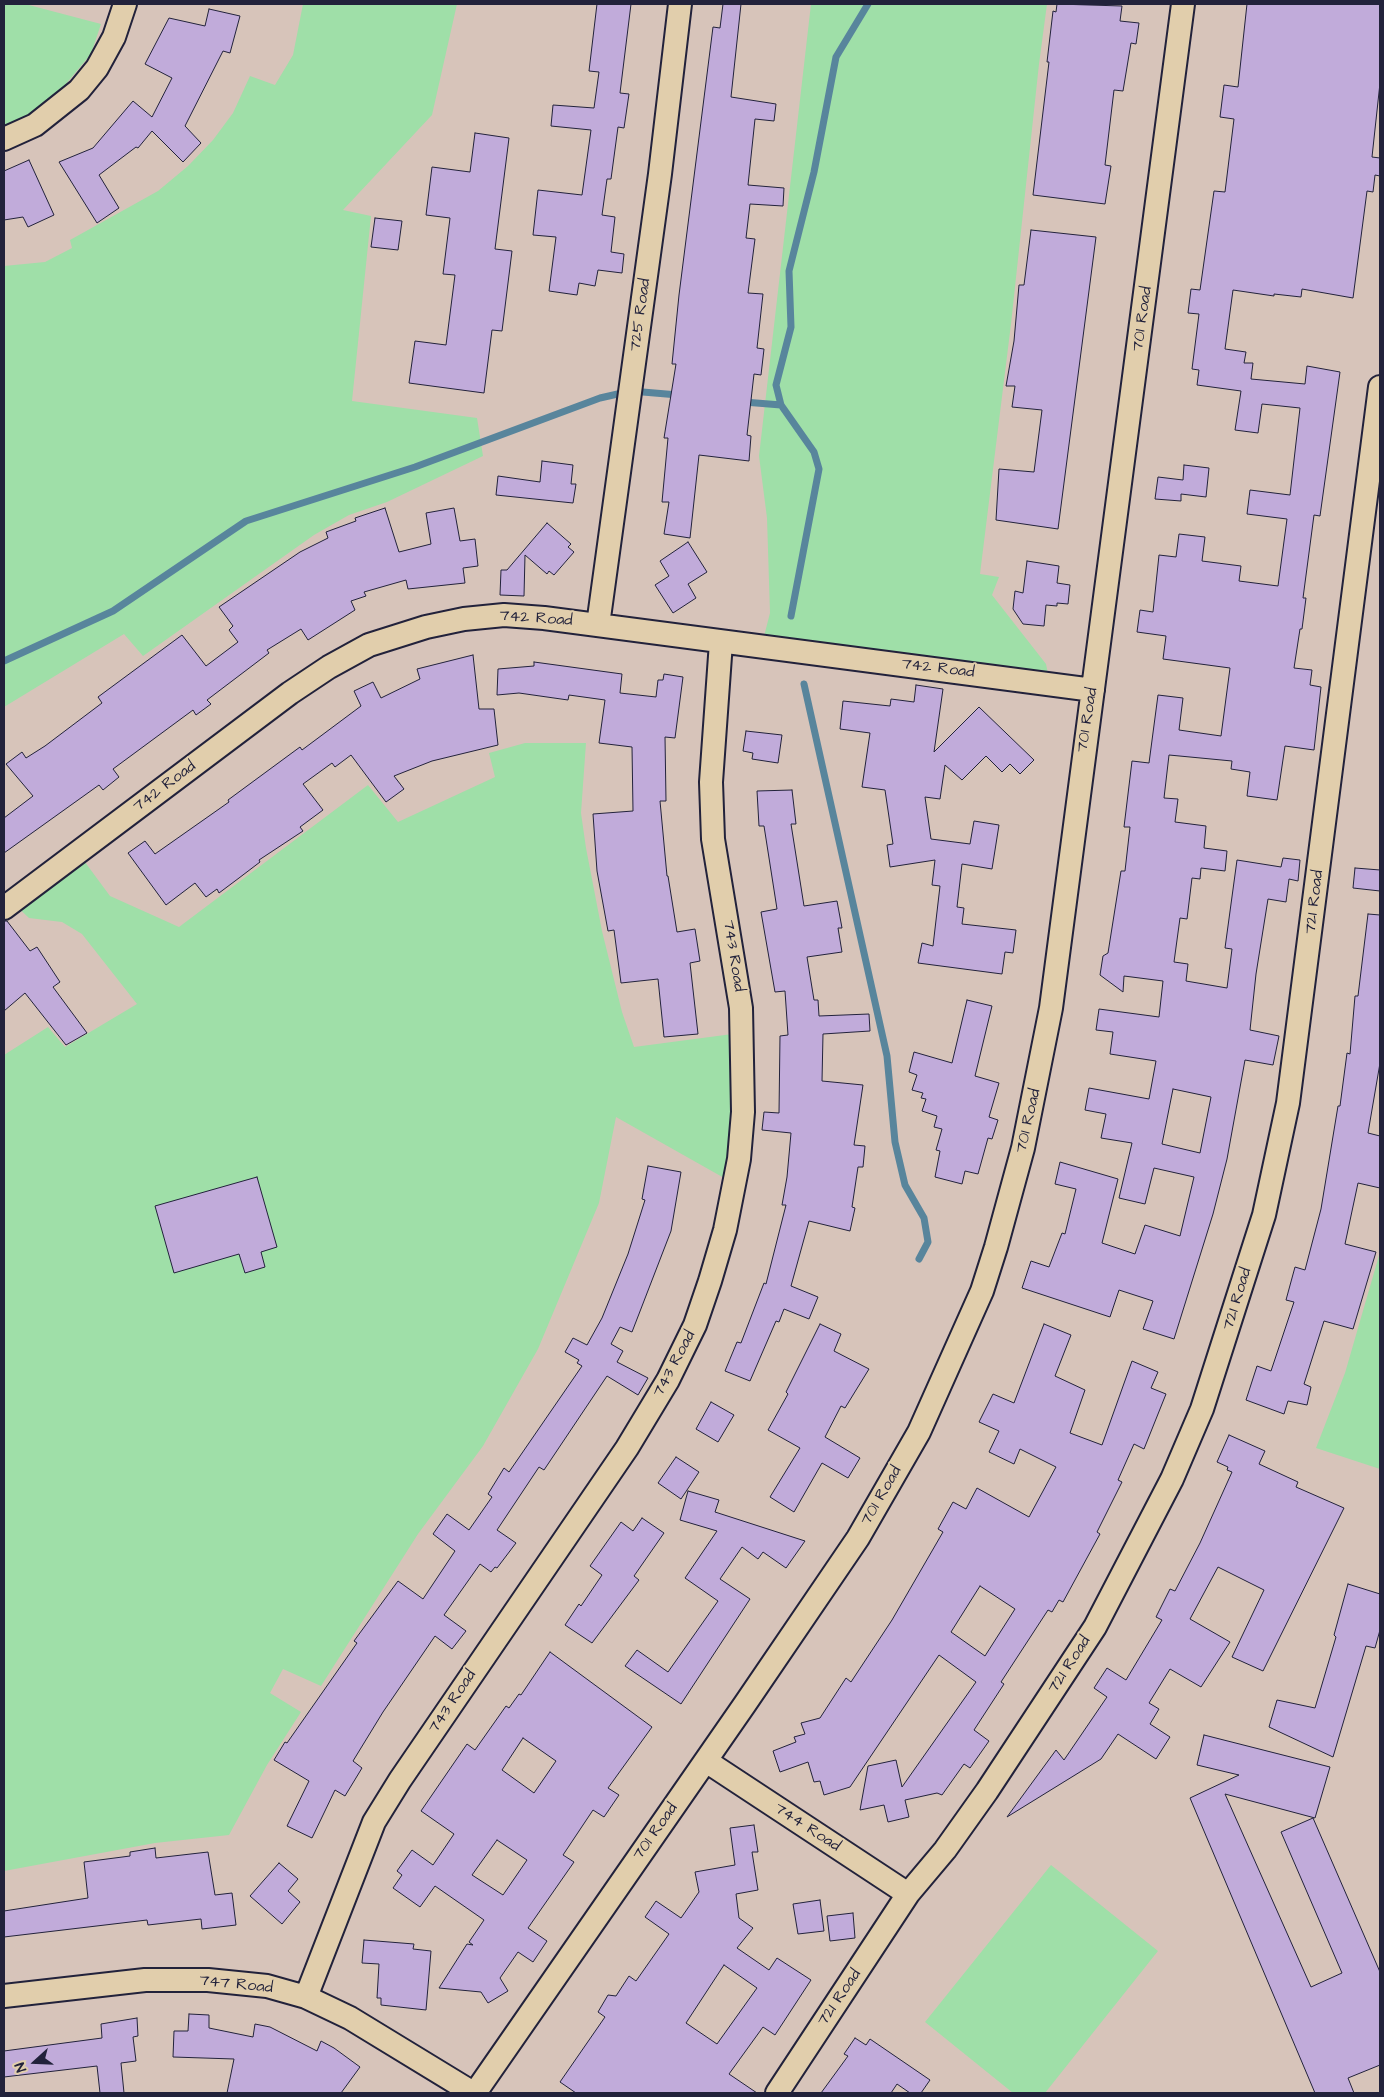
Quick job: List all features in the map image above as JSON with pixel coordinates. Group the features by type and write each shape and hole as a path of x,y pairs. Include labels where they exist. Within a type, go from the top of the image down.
{"street":[{"path":"4,139 35,124 79,90 97,68 114,37 125,4"},
{"name":"725 Road","path":"598,625 632,391 680,4"},
{"name":"701 Road","path":"474,2093 858,1538 890,1486 919,1432 982,1291 1023,1148 1051,1008 1183,4"},
{"name":"721 Road","path":"777,2093 908,1894 944,1850 987,1791 1095,1628 1172,1479 1202,1409 1264,1215 1288,1102 1380,387"},
{"name":"742 Road","path":"4,908 290,693 329,667 369,646 426,627 464,619 504,615 598,625 1093,690"},
{"name":"743 Road","path":"306,1997 374,1822 400,1780 628,1448 668,1380 695,1325 710,1281 725,1230 739,1159 743,1112 741,1008 714,839 710,782 721,642"},
{"name":"744 Road","path":"706,1760 908,1894"},
{"name":"747 Road","path":"4,1996 145,1980 250,1983 306,1997 350,2018 474,2093"}],"green space":[{"path":"4,4 25,4 101,24 91,54 55,97 35,112 4,126"},
{"path":"303,4 457,4 432,115 343,210 371,216 352,401 477,418 483,456 387,502 349,515 314,535 143,656 124,634 4,707 4,266 45,262 72,248 70,240 158,191 188,166 213,140 233,113 250,76 275,85 293,55"},
{"path":"811,4 1047,4 1011,324 980,574 999,577 992,595 1046,664 1050,684 761,648 770,613 767,518 759,456"},
{"path":"525,743 586,743 581,813 586,848 602,931 622,1012 634,1047 740,1033 733,1183 616,1117 599,1203 538,1349 483,1446 418,1534 321,1686 283,1669 270,1693 301,1712 267,1765 229,1835 155,1843 4,1871 4,1055 48,1027 65,1047 137,1004 82,934 62,922 29,918 12,902 79,854 110,896 179,927 368,785 398,822 495,777 489,753"},
{"path":"1380,1252 1380,1469 1316,1448 1345,1373"},
{"path":"1051,1865 1158,1951 1045,2093 1013,2093 925,2022"}],"building":[{"path":"597,4 631,4 620,93 629,94 624,128 618,127 611,179 607,179 602,215 615,217 611,252 624,254 622,273 598,270 595,286 579,283 577,295 549,291 556,237 533,235 538,190 582,195 591,130 551,126 553,105 594,108 599,72 589,71"},
{"path":"723,4 741,4 731,97 776,104 774,121 755,119 748,185 784,188 783,206 750,204 746,238 755,239 748,293 763,294 757,348 764,349 761,375 754,374 747,435 751,436 749,461 699,455 690,538 664,534 669,502 662,502 668,438 664,438 676,364 672,364 679,295 713,27 720,28"},
{"path":"1057,4 1122,6 1120,21 1139,23 1136,44 1131,43 1123,91 1114,90 1105,165 1111,166 1105,204 1033,195 1049,62 1047,62 1053,11 1056,12"},
{"path":"1247,4 1380,4 1380,83 1372,157 1380,158 1380,176 1375,175 1373,192 1367,191 1353,298 1302,289 1301,297 1274,294 1274,296 1233,290 1225,349 1246,352 1244,363 1253,363 1251,379 1305,384 1307,366 1340,372 1320,516 1314,515 1303,598 1306,598 1302,629 1300,629 1294,668 1312,670 1310,685 1321,687 1314,750 1285,746 1277,800 1247,796 1250,772 1231,769 1232,761 1169,755 1164,798 1178,799 1175,822 1206,826 1204,848 1227,851 1225,871 1201,868 1200,879 1192,878 1187,919 1180,918 1174,962 1188,964 1186,981 1227,988 1232,949 1225,948 1237,860 1281,867 1283,858 1300,860 1298,881 1289,879 1286,902 1268,899 1256,974 1250,1030 1279,1036 1273,1065 1245,1060 1227,1159 1213,1214 1174,1339 1143,1329 1153,1301 1119,1290 1110,1317 1022,1288 1031,1261 1049,1267 1062,1233 1065,1234 1076,1189 1055,1184 1060,1162 1118,1179 1102,1243 1135,1254 1145,1225 1180,1236 1194,1177 1154,1168 1145,1204 1119,1198 1132,1143 1101,1138 1106,1114 1085,1110 1089,1088 1149,1099 1156,1061 1110,1054 1113,1032 1096,1030 1099,1009 1159,1017 1163,981 1124,976 1123,992 1100,975 1103,956 1108,953 1121,871 1125,871 1130,827 1124,827 1132,761 1149,763 1158,695 1183,698 1179,730 1221,736 1230,668 1163,659 1166,636 1137,632 1140,610 1153,612 1159,555 1176,557 1179,534 1205,537 1202,561 1241,566 1239,581 1278,586 1287,519 1247,514 1250,490 1290,495 1300,408 1262,404 1258,433 1235,430 1241,391 1197,385 1199,370 1192,369 1199,314 1188,313 1191,289 1200,290 1214,191 1225,192 1234,119 1220,117 1224,85 1238,87","holes":["1173,1089 1211,1097 1200,1153 1162,1144"]},
{"path":"209,9 240,16 230,53 223,51 185,126 201,143 183,162 152,131 138,148 136,147 99,175 119,208 97,223 59,162 93,148 133,101 152,117 172,78 145,64 169,18 205,26"},
{"path":"475,133 509,138 495,249 512,251 502,331 492,330 484,393 409,383 415,341 446,345 455,275 443,274 450,218 426,215 432,167 470,172"},
{"path":"29,160 54,215 28,227 23,217 4,220 4,171"},
{"path":"375,218 402,221 398,250 371,247"},
{"path":"1031,230 1096,237 1058,529 996,520 999,469 1034,472 1042,410 1012,407 1015,386 1006,386 1014,341 1019,285 1024,285"},
{"path":"542,461 573,465 571,484 576,484 573,503 496,495 498,476 540,482"},
{"path":"1184,465 1209,468 1206,497 1181,494 1181,501 1155,499 1158,477 1183,480"},
{"path":"385,508 399,552 431,544 426,513 454,508 460,541 475,539 478,566 463,568 465,583 408,589 406,580 364,592 366,596 351,601 355,610 308,640 301,629 267,650 269,653 207,700 211,704 196,715 193,710 113,769 119,777 103,790 99,785 4,853 4,818 33,796 6,764 22,752 26,758 45,746 102,703 98,697 182,635 206,666 238,642 229,630 233,626 219,607 300,552 328,538 326,532 356,521 355,518"},
{"path":"547,523 571,544 568,547 574,552 554,575 549,571 547,574 525,555 524,596 500,595 501,570 507,570"},
{"path":"688,542 707,572 688,584 696,598 673,613 655,585 669,576 660,561"},
{"path":"1027,561 1059,566 1057,583 1070,585 1068,604 1046,605 1044,626 1023,624 1013,609 1015,591 1023,593"},
{"path":"473,655 479,709 494,709 498,745 432,761 394,776 404,789 386,802 351,755 335,767 332,763 303,784 323,810 300,827 303,831 259,860 260,862 219,893 217,889 206,897 195,883 166,905 128,853 145,841 155,854 229,802 228,800 300,747 302,750 361,706 354,691 373,682 381,698 420,679 417,669"},
{"path":"534,662 622,674 620,693 656,697 658,680 663,680 664,674 683,677 675,738 665,737 666,801 660,801 667,876 677,932 695,929 700,961 690,963 698,1034 664,1037 658,979 621,983 614,930 608,931 597,871 593,814 633,811 632,747 599,743 605,700 569,695 568,700 519,693 497,695 498,669 534,666"},
{"path":"916,685 943,689 934,752 979,707 1034,760 1020,774 1010,764 1002,772 986,756 962,780 945,765 940,799 925,797 931,839 970,844 974,821 999,825 992,869 962,864 957,907 964,908 962,924 1016,930 1013,953 1005,952 1002,974 918,963 922,943 933,946 940,886 932,885 935,860 890,867 887,845 893,844 885,790 862,787 870,733 840,729 843,701 890,706 891,699 914,702"},
{"path":"746,731 782,735 778,763 752,759 753,753 743,751"},
{"path":"792,790 796,824 791,824 804,906 837,901 842,928 838,928 842,952 807,957 814,1000 818,1000 819,1016 869,1014 870,1031 823,1034 822,1081 863,1085 854,1145 865,1146 863,1167 858,1167 852,1207 855,1208 850,1231 809,1221 791,1286 818,1297 809,1319 784,1309 779,1322 776,1321 750,1381 725,1371 737,1342 741,1343 764,1283 766,1284 786,1205 782,1205 791,1133 762,1130 764,1112 779,1113 780,1036 788,1035 785,991 775,992 761,912 777,909 764,826 759,826 757,791"},
{"path":"1355,868 1380,870 1380,891 1353,888"},
{"path":"1368,914 1380,915 1380,1063 1368,1133 1380,1136 1380,1188 1358,1183 1345,1244 1376,1252 1353,1329 1324,1321 1304,1384 1311,1387 1307,1405 1288,1401 1284,1414 1246,1400 1257,1366 1271,1371 1294,1302 1286,1300 1295,1267 1305,1270 1321,1209 1338,1106 1340,1106 1347,1053 1350,1054 1355,996 1358,996"},
{"path":"4,921 7,921 30,951 37,947 60,982 53,987 87,1033 66,1045 25,993 4,1011"},
{"path":"967,1000 992,1006 975,1076 999,1083 989,1117 998,1120 992,1139 988,1138 978,1174 965,1171 962,1184 935,1177 940,1151 936,1150 942,1129 934,1127 937,1116 922,1111 926,1099 921,1098 923,1093 912,1090 917,1075 909,1072 914,1052 952,1063"},
{"path":"648,1166 681,1172 671,1231 632,1332 620,1327 611,1344 623,1351 617,1362 648,1378 638,1395 607,1376 544,1470 539,1467 497,1530 516,1543 497,1568 495,1567 491,1572 480,1564 444,1615 466,1631 452,1649 435,1636 383,1712 353,1761 362,1768 345,1796 335,1790 312,1838 287,1826 309,1781 274,1760 357,1643 354,1641 398,1581 423,1599 455,1551 433,1534 447,1514 469,1530 492,1497 488,1494 504,1468 509,1472 582,1366 577,1363 579,1360 565,1352 573,1338 587,1345 602,1318 628,1254 645,1200 642,1199"},
{"path":"257,1177 277,1247 261,1252 265,1267 245,1273 239,1254 174,1273 155,1206"},
{"path":"820,1324 841,1334 834,1351 869,1369 845,1408 841,1406 825,1437 860,1458 848,1478 822,1463 794,1512 770,1497 800,1448 768,1430 788,1394 786,1392"},
{"path":"1044,1324 1071,1335 1055,1376 1085,1390 1070,1433 1102,1445 1132,1361 1158,1372 1151,1388 1166,1394 1144,1449 1134,1444 1118,1480 1122,1482 1097,1532 1100,1534 1063,1602 1059,1600 1052,1612 1048,1610 1001,1682 1004,1684 974,1730 989,1741 970,1768 964,1764 942,1795 937,1793 905,1800 909,1817 888,1822 884,1805 860,1810 868,1766 896,1760 902,1787 976,1682 939,1655 850,1787 824,1795 820,1781 814,1782 808,1762 780,1772 773,1751 796,1742 794,1737 805,1734 801,1723 820,1718 846,1678 851,1682 892,1620 943,1532 938,1529 953,1502 966,1509 977,1488 1029,1517 1056,1467 1020,1449 1014,1464 989,1452 999,1431 979,1422 993,1394 1014,1403","holes":["980,1586 1015,1609 985,1656 951,1632"]},
{"path":"711,1402 734,1415 718,1442 696,1429"},
{"path":"1229,1435 1265,1451 1259,1464 1298,1482 1296,1487 1344,1508 1263,1671 1232,1657 1264,1590 1218,1567 1190,1619 1230,1642 1201,1687 1170,1669 1149,1703 1159,1709 1150,1724 1170,1737 1156,1759 1118,1734 1101,1759 1007,1817 1056,1750 1064,1760 1107,1697 1094,1688 1107,1668 1126,1680 1162,1620 1156,1617 1170,1589 1175,1591 1200,1543 1232,1472 1227,1470 1228,1467 1217,1462"},
{"path":"676,1457 699,1472 681,1499 658,1483"},
{"path":"688,1491 719,1500 715,1512 805,1541 786,1568 763,1552 758,1559 742,1547 720,1579 750,1599 681,1704 625,1666 637,1650 668,1672 718,1601 685,1578 717,1531 680,1520"},
{"path":"642,1518 664,1533 634,1576 639,1580 592,1643 565,1625 579,1604 581,1606 602,1575 590,1566 621,1522 633,1531"},
{"path":"1348,1584 1380,1594 1380,1630 1375,1648 1366,1646 1333,1757 1269,1727 1277,1700 1315,1708 1336,1637 1334,1635"},
{"path":"550,1652 652,1727 608,1788 619,1795 604,1817 593,1810 563,1855 574,1862 528,1928 547,1941 533,1962 518,1952 500,1978 508,1991 488,2003 481,1992 439,1988 467,1944 473,1945 469,1942 484,1920 435,1886 420,1907 393,1888 402,1875 397,1871 412,1850 433,1865 454,1834 421,1811 467,1744 475,1750 506,1706 509,1708 519,1694 521,1695","holes":["523,1738 556,1761 534,1793 502,1770","497,1840 527,1860 503,1895 472,1875"]},
{"path":"1204,1735 1330,1767 1315,1818 1225,1794 1311,1987 1342,1973 1281,1832 1313,1818 1380,1972 1380,2065 1348,2078 1354,2093 1315,2093 1190,1798 1239,1775 1197,1765"},
{"path":"754,1825 758,1852 752,1852 758,1890 736,1894 739,1918 753,1928 737,1948 769,1970 777,1958 811,1980 775,2035 763,2027 729,2074 757,2093 576,2093 560,2082 605,2017 598,2012 608,1995 616,1996 629,1976 636,1981 669,1934 645,1917 656,1901 681,1918 699,1892 695,1872 735,1865 730,1828","holes":["724,1965 757,1988 717,2044 686,2023"]},
{"path":"155,1848 156,1858 208,1852 215,1895 232,1893 236,1925 202,1929 201,1919 148,1925 147,1920 4,1937 4,1911 88,1898 84,1862 130,1856 130,1852"},
{"path":"279,1863 298,1879 288,1891 300,1902 282,1924 250,1896"},
{"path":"820,1900 824,1931 798,1934 793,1904"},
{"path":"853,1913 855,1938 830,1941 827,1916"},
{"path":"364,1940 414,1944 413,1949 431,1951 426,2010 381,2005 381,1998 377,1998 379,1964 362,1963"},
{"path":"189,2014 209,2015 209,2028 253,2037 255,2024 270,2027 317,2051 321,2041 360,2067 341,2093 227,2093 234,2059 173,2057 174,2031 188,2031"},
{"path":"137,2018 138,2036 133,2037 136,2061 121,2063 124,2093 100,2093 97,2066 4,2077 4,2051 102,2038 101,2024"},
{"path":"855,2038 866,2045 870,2039 930,2080 921,2093 910,2093 897,2084 891,2093 821,2093 848,2056 844,2054"}],"waterway":[{"path":"791,616 819,469 814,452 781,405 776,385 791,327 789,271 814,172 836,57 868,4"},
{"path":"4,661 113,611 246,521 415,467 600,398 631,391 678,395"},
{"path":"744,402 781,405"},
{"path":"804,684 887,1056 895,1142 905,1185 924,1218 928,1242 919,1259"}]}
